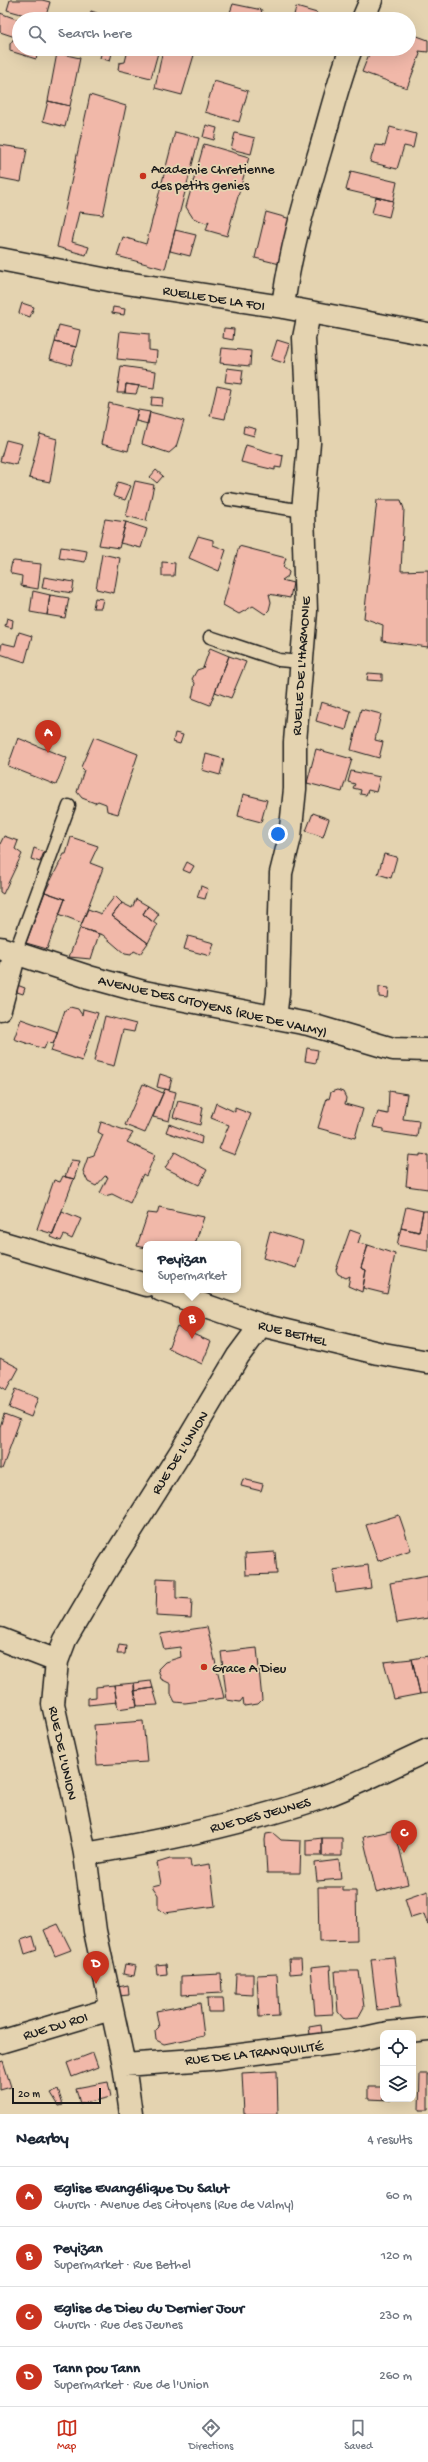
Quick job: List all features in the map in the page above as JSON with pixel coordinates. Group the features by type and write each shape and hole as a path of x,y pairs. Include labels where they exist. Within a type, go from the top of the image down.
{"street":[{"path":"366,12 371,0"},
{"path":"283,307 285,289 308,188 333,101 349,56"},
{"name":"RUELLE DE LA FOI","path":"0,259 113,281 283,307 428,334"},
{"name":"RUELLE DE L'HARMONIE","path":"275,1018 278,993 281,873 290,837 295,790 301,662 306,611 303,511 309,443 304,338 309,313"},
{"path":"0,1009 8,950"},
{"name":"AVENUE DES CITOYENS (RUE DE VALMY)","path":"8,950 88,977 144,992 308,1024 393,1049 428,1050"},
{"path":"0,1242 143,1284"},
{"name":"RUE BETHEL","path":"170,1293 261,1324 378,1353 428,1362"},
{"name":"RUE DE L'UNION","path":"131,2114 124,2065 95,1931 85,1854 53,1704 57,1661 65,1640 108,1567 182,1450 238,1356 261,1324"},
{"path":"0,1639 57,1661"},
{"name":"RUE DES JEUNES","path":"85,1854 117,1849 255,1817 321,1798 428,1750"},
{"name":"RUE DU ROI","path":"0,2042 111,2009"},
{"path":"416,2030 428,2029"},
{"name":"RUE DE LA TRANQUILITÉ","path":"124,2065 217,2058 351,2041 380,2035"}],"lane":[{"path":"228,499 303,511"},
{"path":"210,638 279,660 301,662"},
{"path":"8,950 69,806"}],"building":[{"path":"10,0 42,0 50,2 47,12 14,12 7,10"},
{"path":"233,4 262,10 261,12 230,12"},
{"path":"296,7 314,12 295,12"},
{"path":"0,13 12,17 12,36 0,32"},
{"path":"416,36 428,40 428,52 419,51 420,54 407,88 362,72 368,56 416,56"},
{"path":"12,41 12,52 10,51 10,44"},
{"path":"26,56 37,56 36,59"},
{"path":"56,56 71,56 80,58 70,106 48,101"},
{"path":"101,56 111,56 110,61 100,58"},
{"path":"126,56 157,56 151,78 118,70 119,63 125,62"},
{"path":"162,56 194,56 182,95 155,88"},
{"path":"214,81 248,91 239,122 205,112"},
{"path":"90,95 126,106 103,215 79,212 72,242 89,247 86,255 57,247"},
{"path":"48,101 70,106 65,127 43,121"},
{"path":"206,125 217,128 214,140 203,137"},
{"path":"390,127 416,134 413,148 404,146 397,169 370,162 375,145 385,146"},
{"path":"175,132 199,138 165,269 117,256 123,237 146,244"},
{"path":"235,133 255,138 251,154 231,149"},
{"path":"204,144 249,157 227,236 206,230 209,221 206,223 193,218 186,207"},
{"path":"0,145 27,149 21,182 0,178"},
{"path":"351,171 397,182 393,201 346,190"},
{"path":"376,197 393,201 389,217 372,213"},
{"path":"266,212 291,219 280,264 255,258"},
{"path":"175,230 196,235 190,256 170,251"},
{"path":"22,303 34,307 30,317 19,313"},
{"path":"113,307 125,309 124,315 112,313"},
{"path":"59,325 80,330 76,347 55,342"},
{"path":"224,328 234,329 233,340 223,338"},
{"path":"120,331 149,334 149,350 157,351 156,363 117,359"},
{"path":"277,340 290,344 284,363 271,359"},
{"path":"55,342 76,347 71,365 50,359"},
{"path":"222,348 251,351 250,366 220,363"},
{"path":"121,366 156,371 154,388 126,384 125,393 117,393"},
{"path":"227,368 243,370 241,384 225,382"},
{"path":"126,384 139,386 136,394 125,393"},
{"path":"217,386 231,389 225,419 210,416"},
{"path":"152,397 163,398 162,406 151,405"},
{"path":"109,403 138,410 128,451 101,444"},
{"path":"138,410 150,412 148,424 136,421"},
{"path":"150,412 184,421 176,447 169,453 142,444"},
{"path":"244,426 256,429 254,436 243,433"},
{"path":"40,434 57,439 50,482 29,478"},
{"path":"6,440 22,444 16,465 0,461"},
{"path":"246,445 283,456 281,468 275,467 275,470 241,462"},
{"path":"156,470 163,476 157,483 150,477"},
{"path":"135,481 154,485 146,521 126,516"},
{"path":"118,482 131,486 125,500 113,496"},
{"path":"377,500 401,500 404,509 401,571 428,570 428,647 382,641 383,625 364,618"},
{"path":"105,519 126,522 119,548 99,545"},
{"path":"126,522 147,529 141,548 120,543"},
{"path":"198,536 213,540 213,545 226,550 219,571 189,558"},
{"path":"239,546 286,558 283,567 289,572 288,576 282,580 293,583 290,598 269,594 271,602 269,610 265,614 253,606 239,614 223,605"},
{"path":"61,547 87,551 85,562 59,558"},
{"path":"102,554 120,558 114,593 96,589"},
{"path":"12,562 41,564 38,589 21,586 22,576 12,574 10,571"},
{"path":"162,562 175,563 174,576 162,576"},
{"path":"44,577 74,582 72,593 42,588"},
{"path":"33,591 50,595 47,615 30,612"},
{"path":"50,595 69,598 65,618 47,615"},
{"path":"95,598 103,599 101,608 93,608"},
{"path":"7,618 13,620 12,628 5,626"},
{"path":"19,632 32,636 25,662 0,654 2,643 15,646"},
{"path":"210,648 229,656 210,705 192,698 195,683 192,679 197,670 203,668"},
{"path":"229,656 246,662 231,698 215,692"},
{"path":"368,673 382,674 382,681 367,680"},
{"path":"321,702 351,711 346,730 316,721"},
{"path":"361,709 381,714 375,740 383,742 379,758 351,750"},
{"path":"175,733 183,735 180,744 173,742"},
{"path":"94,737 138,754 118,814 107,811 106,804 98,801 95,803 82,798 77,792 84,770 81,767"},
{"path":"18,738 67,758 56,785 8,766"},
{"path":"316,749 352,759 342,792 307,783"},
{"path":"206,754 224,759 220,775 202,770"},
{"path":"351,771 380,777 376,792 368,790 366,795 360,794 361,790 353,788 355,784 348,782"},
{"path":"243,794 267,800 261,822 238,816"},
{"path":"313,813 329,819 323,837 306,831"},
{"path":"4,836 18,841 15,849 22,854 3,894 0,892 0,844"},
{"path":"71,837 98,846 90,863 103,868 82,923 59,914 65,899 45,892 64,854 66,854"},
{"path":"34,848 44,852 40,862 31,859"},
{"path":"384,854 397,857 391,878 378,874"},
{"path":"187,862 194,866 190,873 183,870"},
{"path":"201,886 208,889 205,899 197,897"},
{"path":"45,892 65,899 47,949 26,943"},
{"path":"115,896 122,903 112,916 148,943 140,954 134,951 131,955 125,954 103,935 80,928 88,909 101,914"},
{"path":"136,899 148,906 143,914 157,925 148,943 112,916 122,903 132,908"},
{"path":"148,906 159,914 153,922 143,914"},
{"path":"80,928 99,934 91,959 69,957"},
{"path":"188,936 214,943 210,956 184,949"},
{"path":"17,985 25,988 23,994 14,991"},
{"path":"379,987 389,988 388,998 379,997"},
{"path":"70,1007 78,1009 82,1015 83,1009 98,1013 82,1061 51,1051 65,1010"},
{"path":"105,1016 136,1024 134,1032 123,1030 114,1066 94,1061"},
{"path":"21,1019 58,1032 53,1044 47,1042 44,1049 14,1039"},
{"path":"307,1048 318,1050 316,1063 305,1061"},
{"path":"160,1074 172,1078 169,1090 157,1087"},
{"path":"143,1084 163,1093 145,1133 125,1125"},
{"path":"165,1089 176,1092 169,1121 153,1117"},
{"path":"337,1090 343,1092 346,1098 345,1104 363,1109 355,1138 318,1128 327,1098 329,1099 331,1092"},
{"path":"389,1091 407,1094 403,1119 419,1121 417,1137 384,1132 384,1129 373,1127 378,1112 388,1114"},
{"path":"178,1101 203,1107 200,1125 173,1117"},
{"path":"216,1103 235,1112 235,1108 251,1114 235,1155 219,1149 229,1125 211,1118"},
{"path":"101,1122 133,1133 127,1142 155,1155 146,1176 143,1174 130,1203 112,1194 105,1196 100,1193 108,1177 105,1176 96,1186 88,1182 83,1171 88,1157 94,1155 103,1135 98,1132"},
{"path":"169,1124 202,1137 201,1144 166,1132"},
{"path":"175,1152 207,1170 199,1185 165,1168"},
{"path":"420,1154 428,1155 428,1189 406,1186 409,1155 420,1156"},
{"path":"71,1160 80,1161 74,1179 65,1177"},
{"path":"63,1176 74,1179 53,1234 37,1229 54,1180 60,1182"},
{"path":"159,1207 204,1217 196,1241 143,1241 143,1247 137,1246 148,1213 157,1214"},
{"path":"406,1207 423,1211 419,1232 401,1228"},
{"path":"62,1211 81,1219 72,1239 64,1235 61,1241 51,1237"},
{"path":"423,1211 428,1211 428,1251 397,1245 401,1228 419,1232"},
{"path":"350,1230 361,1234 358,1243 368,1245 361,1268 366,1270 362,1292 348,1286 350,1276 346,1278 338,1274 336,1270"},
{"path":"270,1231 303,1241 296,1268 263,1258"},
{"path":"368,1245 395,1254 387,1294 363,1288 366,1270 361,1268"},
{"path":"177,1327 211,1342 202,1364 168,1348"},
{"path":"0,1358 19,1368 7,1390 0,1386"},
{"path":"16,1389 38,1398 31,1417 9,1408"},
{"path":"4,1414 20,1420 2,1469 0,1469 0,1427"},
{"path":"243,1479 263,1484 261,1491 241,1486"},
{"path":"399,1515 411,1550 378,1561 366,1525"},
{"path":"275,1552 277,1574 246,1575 245,1554"},
{"path":"368,1565 371,1588 336,1593 333,1570"},
{"path":"428,1576 428,1618 397,1623 390,1583"},
{"path":"157,1578 176,1579 176,1598 192,1599 191,1618 156,1616"},
{"path":"207,1627 224,1698 185,1703 175,1702 171,1694 171,1684 161,1679 158,1669 165,1662 181,1657 180,1647 164,1649 160,1634"},
{"path":"119,1645 126,1646 125,1654 117,1654"},
{"path":"257,1648 262,1700 258,1704 244,1706 243,1698 240,1702 227,1700 221,1652"},
{"path":"428,1656 428,1693 420,1694 412,1659"},
{"path":"412,1659 420,1694 394,1699 384,1662"},
{"path":"151,1681 153,1688 134,1691 134,1683"},
{"path":"134,1683 137,1706 118,1709 114,1685"},
{"path":"114,1685 117,1702 88,1705 88,1698 96,1697 96,1687"},
{"path":"153,1688 158,1705 137,1706 134,1691"},
{"path":"143,1721 147,1762 97,1765 94,1725"},
{"path":"395,1830 408,1884 376,1892 363,1837"},
{"path":"273,1833 281,1840 301,1841 300,1873 267,1873 265,1840 266,1834"},
{"path":"322,1838 342,1838 342,1856 322,1856"},
{"path":"322,1838 322,1856 306,1856 306,1840"},
{"path":"170,1859 190,1859 191,1867 210,1864 215,1906 165,1913 158,1909 158,1895 152,1886 161,1884 157,1863"},
{"path":"339,1860 341,1879 317,1881 315,1863"},
{"path":"318,1887 343,1887 343,1891 356,1891 357,1941 319,1942"},
{"path":"428,1891 428,1925 424,1914 411,1918 405,1899"},
{"path":"58,1924 71,1950 55,1956 44,1930"},
{"path":"33,1936 37,1950 25,1954 21,1940"},
{"path":"394,1957 400,2007 377,2010 371,1959"},
{"path":"289,1959 301,1959 302,1973 290,1974"},
{"path":"125,1964 136,1966 134,1976 123,1974"},
{"path":"166,1964 167,1974 157,1975 156,1965"},
{"path":"330,1965 333,2014 315,2015 311,1967"},
{"path":"335,1971 359,1971 364,2007 358,2018 344,2019 338,2012"},
{"path":"221,1974 222,1993 181,1995 181,1976"},
{"path":"236,1974 253,1974 253,1995 235,1994"},
{"path":"277,1974 279,2016 259,2017 257,1975"},
{"path":"128,1985 129,1995 119,1996 118,1987"},
{"path":"207,1998 223,1998 224,2012 208,2012"},
{"path":"200,2003 204,2036 164,2044 156,2040 155,2031 159,2027 156,2011"},
{"path":"321,2025 323,2040 311,2042 309,2027"},
{"path":"93,2053 98,2067 72,2077 67,2063"},
{"path":"3,2061 11,2087 0,2090 0,2062"},
{"path":"277,2071 278,2114 244,2114 242,2073"},
{"path":"420,2074 428,2074 428,2110 419,2110"},
{"path":"108,2082 111,2097 80,2104 76,2088"},
{"path":"368,2087 380,2087 380,2100 368,2099"},
{"path":"58,2090 63,2105 59,2106 51,2093"}],"place":[{"name":"Academie Chretienne des petits genies","path":"143,176"},
{"name":"Eglise Evangélique Du Salut","path":"48,753"},
{"name":"Peyizan","path":"192,1339"},
{"name":"Grace A Dieu","path":"204,1667"},
{"name":"Eglise de Dieu du Dernier Jour","path":"404,1853"},
{"name":"Tann pou Tann","path":"96,1984"}]}
